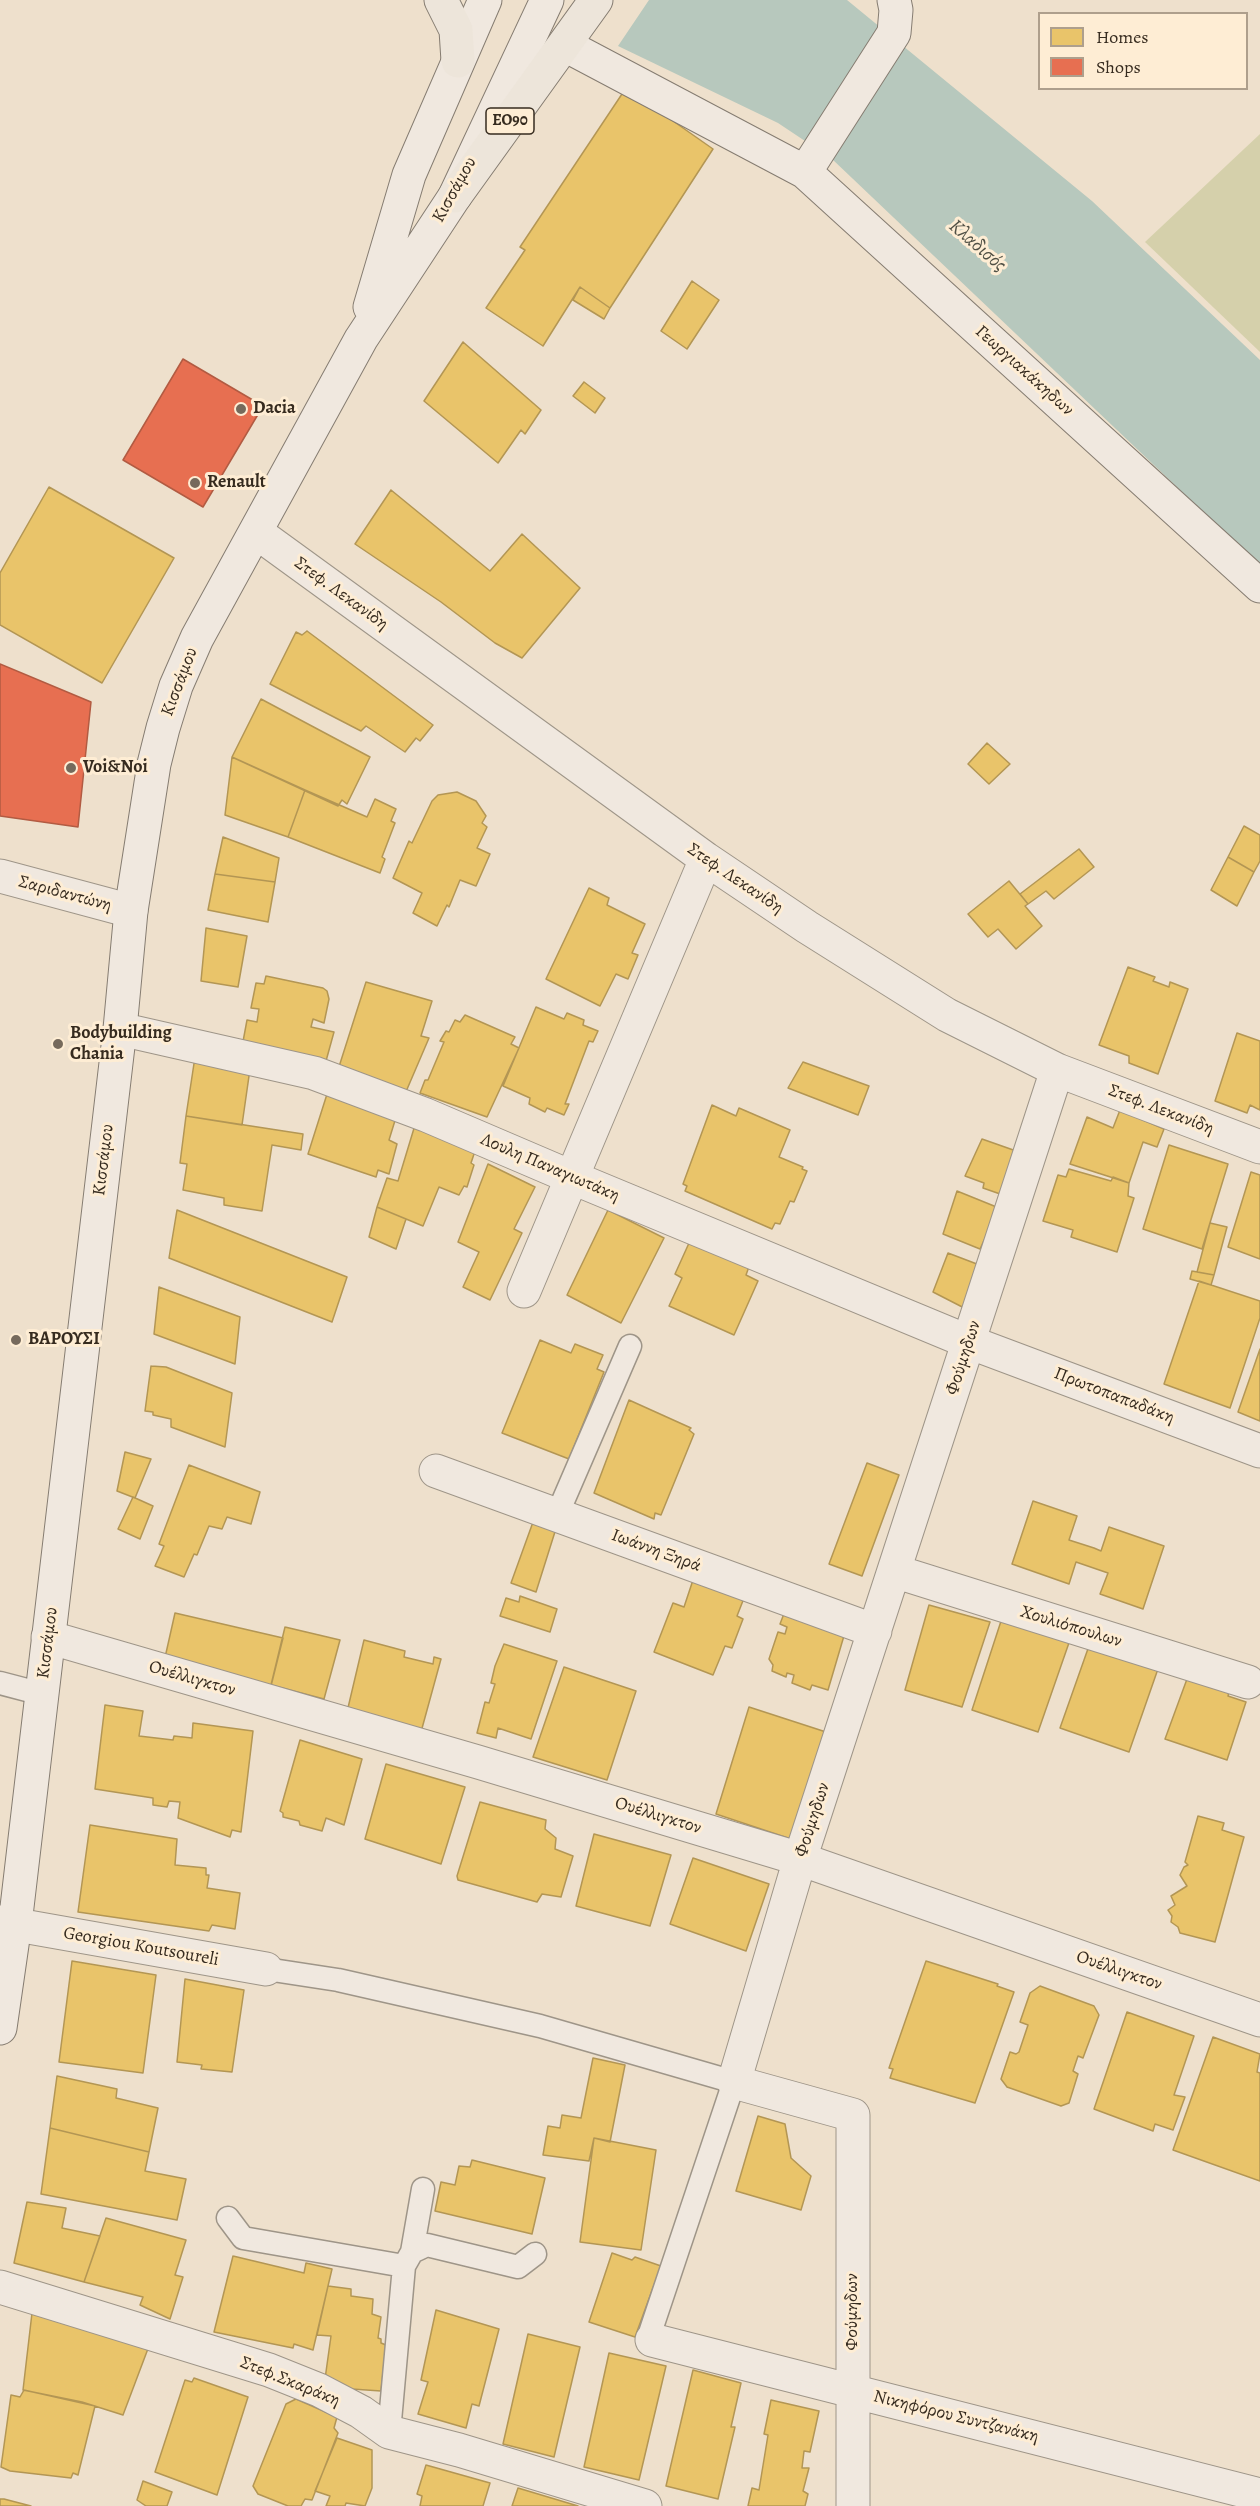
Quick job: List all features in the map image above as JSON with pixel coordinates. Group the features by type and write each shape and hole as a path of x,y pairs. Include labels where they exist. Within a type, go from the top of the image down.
{"main road":[{"path":"441,0 456,30 458,61"},
{"name":"ΕΟ90","path":"455,196 596,0"}],"street":[{"name":"Κισσάμου","path":"361,339 409,175 485,0"},
{"name":"Κισσάμου","path":"0,2028 8,1923 42,1694 120,1029 131,911 154,764 176,686 197,638 361,339 455,196 547,0"},
{"path":"812,163 894,33 896,10 894,0"},
{"name":"Γεωργιακάκηδων","path":"565,45 812,163 1260,586"},
{"name":"Στεφ. Λεκανίδη","path":"256,532 706,859 807,927 947,1015 1057,1070 1260,1148"},
{"path":"524,1291 706,859"},
{"name":"Σαριδαντώνη","path":"0,876 131,911"},
{"name":"Λουλη Παναγιωτάκη","path":"120,1029 314,1073 426,1114 571,1177 969,1342"},
{"name":"Φούμηδων","path":"854,2506 853,2115 734,2082 801,1859 1057,1070"},
{"name":"Πρωτοπαπαδάκη","path":"969,1342 1260,1451"},
{"name":"Ιωάννη Ξηρά","path":"436,1471 875,1631"},
{"name":"Χουλιόπουλων","path":"894,1571 1248,1682"},
{"name":"Ουέλλιγκτον","path":"48,1637 801,1859 1260,2020"},
{"name":"Georgiou Koutsoureli","path":"8,1923 266,1970"},
{"name":"Στεφ.Σκαράκη","path":"0,2287 269,2370 320,2390 361,2412 389,2432 459,2450 645,2506"},
{"name":"Νικηφόρου Συντζανάκη","path":"652,2340 1260,2495"}],"lane":[{"path":"557,1515 630,1346"},
{"path":"0,1683 42,1694"},
{"path":"266,1970 338,1980 540,2026 734,2082 648,2339 652,2340"},
{"path":"389,2432 408,2259 423,2189"},
{"path":"228,2218 243,2238 408,2259 427,2245 518,2267 535,2254"}],"shaded area":[{"path":"1260,134 1260,352 1145,242"}],"water":[{"name":"Κλαδισός","path":"649,0 847,0 1092,201 1260,360 1260,566 832,159 778,123 618,46"}],"building: Homes":[{"path":"626,88 713,149 610,308 580,287 543,346 486,308 525,250 520,247"},
{"path":"692,281 719,300 687,349 661,331"},
{"path":"580,287 610,308 604,319 573,300"},
{"path":"463,342 541,410 525,434 521,430 498,463 424,401"},
{"path":"584,382 605,398 595,413 573,396"},
{"path":"49,487 174,558 102,683 0,625 0,573"},
{"path":"391,490 490,571 522,534 580,588 522,658 495,643 441,602 355,544"},
{"path":"307,631 433,725 420,741 416,738 405,752 366,726 361,731 270,684 296,632 302,635"},
{"path":"261,699 370,757 347,804 342,800 338,806 232,757"},
{"path":"987,743 1010,764 989,784 968,764"},
{"path":"232,757 305,790 288,837 225,815"},
{"path":"305,790 367,817 375,799 396,809 391,821 395,823 382,857 385,859 380,873 288,837"},
{"path":"457,792 476,801 486,816 482,823 487,827 477,848 490,854 476,886 460,880 449,907 447,905 437,926 413,913 422,893 393,878 409,841 412,843 432,801 438,795"},
{"path":"1244,826 1260,835 1260,861 1254,872 1228,857"},
{"path":"223,837 279,858 275,882 215,874"},
{"path":"1079,849 1094,867 1054,899 1046,891 1028,904 1020,894"},
{"path":"1228,857 1254,872 1237,906 1211,890"},
{"path":"215,874 275,882 268,922 208,910"},
{"path":"1009,881 1028,904 1025,906 1042,926 1016,949 998,929 988,937 968,914"},
{"path":"589,888 609,898 607,905 645,924 632,953 638,955 628,979 616,974 600,1006 546,979"},
{"path":"206,928 247,936 238,987 201,981"},
{"path":"1128,967 1155,977 1153,981 1169,987 1170,982 1188,989 1158,1074 1129,1063 1129,1056 1099,1045"},
{"path":"266,976 323,988 327,991 329,999 324,1023 313,1019 311,1027 334,1032 326,1061 242,1047 247,1020 257,1022 259,1009 251,1008 256,983 264,984"},
{"path":"366,982 432,1001 421,1036 429,1038 405,1094 337,1073"},
{"path":"536,1007 564,1019 567,1013 584,1020 583,1025 598,1031 593,1042 589,1041 565,1104 569,1104 564,1115 547,1108 545,1112 529,1104 530,1098 503,1086"},
{"path":"465,1015 515,1037 511,1044 519,1048 487,1117 420,1093 444,1042 440,1041 446,1031 449,1032 455,1020 460,1022"},
{"path":"1237,1033 1260,1041 1260,1110 1250,1105 1247,1113 1215,1101"},
{"path":"195,1057 250,1069 242,1125 186,1116"},
{"path":"803,1062 869,1086 858,1115 788,1088"},
{"path":"328,1091 397,1114 389,1140 397,1144 389,1174 378,1170 376,1177 308,1154"},
{"path":"712,1105 736,1116 739,1108 790,1130 779,1157 807,1171 794,1202 790,1201 780,1224 775,1223 772,1229 685,1191 687,1186 683,1184"},
{"path":"1120,1110 1164,1129 1157,1147 1143,1142 1129,1183 1070,1164 1087,1117 1113,1128"},
{"path":"186,1116 303,1134 301,1150 272,1145 262,1211 224,1205 224,1198 183,1190 187,1164 180,1163"},
{"path":"415,1125 476,1148 471,1163 474,1165 467,1187 464,1186 459,1195 439,1187 423,1226 377,1207 387,1178 398,1181"},
{"path":"982,1139 1019,1152 1003,1195 983,1188 984,1183 965,1176"},
{"path":"1169,1145 1228,1164 1202,1249 1143,1229"},
{"path":"488,1164 535,1187 514,1229 522,1233 490,1300 463,1287 479,1252 458,1242"},
{"path":"1069,1169 1111,1181 1113,1177 1129,1183 1128,1196 1134,1198 1117,1252 1071,1237 1073,1230 1043,1221 1058,1175 1066,1177"},
{"path":"1251,1172 1260,1175 1260,1259 1228,1247"},
{"path":"957,1191 999,1208 980,1249 943,1234"},
{"path":"377,1207 406,1219 396,1249 369,1237"},
{"path":"177,1210 347,1277 332,1322 169,1258"},
{"path":"608,1210 664,1238 621,1323 567,1295"},
{"path":"1210,1223 1227,1227 1214,1275 1197,1272"},
{"path":"694,1232 751,1261 746,1275 758,1281 734,1335 669,1306 682,1278 675,1274"},
{"path":"948,1253 990,1269 972,1312 933,1292"},
{"path":"1192,1271 1214,1275 1211,1285 1190,1279"},
{"path":"1199,1281 1260,1301 1260,1318 1230,1408 1164,1384"},
{"path":"159,1287 240,1317 235,1364 154,1334"},
{"path":"540,1340 571,1353 575,1344 603,1355 597,1369 604,1372 569,1459 502,1433"},
{"path":"1260,1349 1260,1421 1238,1412"},
{"path":"151,1366 166,1367 232,1393 225,1447 171,1427 171,1419 145,1411"},
{"path":"629,1400 691,1428 689,1430 694,1434 661,1515 655,1513 654,1519 594,1493"},
{"path":"125,1452 151,1459 135,1498 117,1491"},
{"path":"867,1463 899,1475 862,1576 829,1564"},
{"path":"189,1465 260,1492 251,1524 227,1517 222,1529 209,1526 197,1555 194,1554 184,1577 155,1566 164,1546 159,1544"},
{"path":"133,1497 153,1506 140,1539 118,1529"},
{"path":"1033,1501 1077,1516 1069,1540 1101,1551 1109,1527 1164,1546 1143,1609 1100,1594 1108,1573 1076,1562 1069,1584 1012,1564"},
{"path":"537,1511 559,1519 536,1592 511,1583"},
{"path":"694,1577 746,1593 737,1616 743,1619 732,1648 725,1646 713,1675 654,1652 673,1603 684,1607"},
{"path":"520,1596 557,1609 550,1632 500,1616 506,1598 519,1602"},
{"path":"929,1605 990,1622 962,1707 905,1690"},
{"path":"785,1611 846,1629 828,1690 812,1685 810,1690 792,1683 794,1675 787,1673 786,1677 772,1671 773,1665 769,1659 778,1632 785,1634 787,1627 780,1624"},
{"path":"175,1613 283,1638 271,1686 164,1662"},
{"path":"1003,1615 1071,1637 1038,1732 972,1710"},
{"path":"285,1627 340,1640 324,1699 271,1685"},
{"path":"364,1640 405,1651 404,1657 433,1664 434,1657 441,1659 421,1732 347,1712"},
{"path":"1090,1643 1159,1666 1129,1752 1060,1728"},
{"path":"504,1644 557,1661 531,1739 498,1728 496,1738 477,1733 485,1702 489,1703 495,1684 491,1683"},
{"path":"564,1667 636,1691 607,1780 533,1757"},
{"path":"1187,1679 1229,1692 1228,1696 1246,1702 1227,1760 1165,1739"},
{"path":"105,1705 143,1711 139,1736 173,1740 174,1736 192,1738 193,1723 253,1731 241,1832 232,1830 230,1837 178,1818 180,1802 169,1801 167,1807 153,1805 153,1798 95,1789"},
{"path":"749,1707 826,1732 791,1839 716,1814"},
{"path":"300,1740 362,1759 344,1825 326,1818 322,1831 283,1817 280,1811"},
{"path":"386,1764 465,1787 441,1864 365,1839"},
{"path":"480,1802 546,1820 545,1829 556,1838 555,1849 573,1856 561,1897 542,1894 537,1902 458,1880 457,1876"},
{"path":"1198,1816 1224,1823 1222,1830 1244,1837 1215,1942 1180,1933 1178,1927 1171,1922 1172,1916 1168,1910 1175,1905 1171,1896 1187,1886 1180,1875 1184,1867 1188,1865 1185,1862"},
{"path":"90,1825 177,1839 175,1865 206,1868 206,1875 209,1875 207,1888 240,1893 235,1929 212,1925 209,1931 78,1912"},
{"path":"594,1834 671,1855 650,1926 576,1906"},
{"path":"693,1858 769,1884 746,1951 670,1924"},
{"path":"72,1961 156,1975 143,2073 59,2062"},
{"path":"926,1961 998,1984 997,1986 1014,1992 975,2103 890,2078 893,2069 889,2068"},
{"path":"185,1979 244,1990 232,2072 201,2069 202,2065 177,2062"},
{"path":"1040,1986 1094,2006 1099,2015 1083,2058 1078,2056 1073,2071 1078,2074 1069,2103 1061,2106 1007,2087 1001,2079 1010,2052 1016,2054 1019,2052 1028,2025 1020,2022 1030,1993"},
{"path":"1127,2012 1194,2036 1174,2095 1185,2097 1173,2130 1155,2124 1153,2131 1094,2109"},
{"path":"1213,2037 1260,2054 1257,2072 1260,2073 1260,2181 1173,2150"},
{"path":"593,2058 625,2065 610,2142 594,2138 589,2161 543,2155 548,2126 560,2128 562,2115 581,2118"},
{"path":"57,2076 117,2089 116,2098 158,2108 149,2152 50,2128"},
{"path":"758,2116 785,2124 791,2158 811,2176 801,2210 736,2191"},
{"path":"50,2128 149,2152 145,2171 186,2179 177,2220 41,2194"},
{"path":"594,2138 656,2150 641,2250 580,2242"},
{"path":"472,2160 545,2178 532,2234 435,2211 441,2182 455,2185 459,2166 470,2167"},
{"path":"27,2202 66,2208 62,2228 100,2236 84,2282 14,2263"},
{"path":"106,2218 186,2240 175,2275 183,2277 170,2319 140,2305 143,2297 84,2282"},
{"path":"612,2253 632,2260 635,2257 661,2266 635,2337 589,2322"},
{"path":"233,2256 304,2273 306,2263 332,2269 313,2350 294,2344 293,2348 214,2332"},
{"path":"328,2286 351,2289 351,2296 373,2299 372,2314 381,2317 378,2338 386,2345 381,2391 352,2389 325,2379 331,2336 317,2335"},
{"path":"436,2310 499,2329 479,2406 472,2404 466,2428 418,2414 428,2382 421,2380"},
{"path":"32,2313 149,2346 123,2415 82,2402 23,2390"},
{"path":"528,2334 580,2347 554,2457 503,2444"},
{"path":"609,2353 666,2366 639,2480 584,2467"},
{"path":"693,2370 741,2383 731,2427 735,2427 718,2499 666,2486"},
{"path":"194,2378 248,2397 217,2495 155,2472 185,2380 192,2382"},
{"path":"24,2390 95,2406 78,2475 73,2473 71,2478 10,2471 1,2467 11,2395 20,2397"},
{"path":"296,2399 337,2417 334,2428 338,2433 312,2500 305,2499 301,2506 288,2506 258,2494 253,2486 286,2404"},
{"path":"771,2400 819,2411 810,2452 804,2451 802,2468 809,2468 803,2491 808,2494 805,2506 748,2506 752,2488 759,2490 768,2435 764,2434"},
{"path":"337,2438 372,2450 372,2488 365,2506 346,2503 345,2506 326,2506 330,2496 315,2491"},
{"path":"426,2465 490,2483 483,2506 420,2506 422,2496 417,2494"},
{"path":"143,2481 172,2492 167,2506 146,2506 137,2500"},
{"path":"518,2488 578,2506 512,2506"},
{"path":"0,2499 4,2499 31,2506 0,2506"}],"building: Shops":[{"path":"183,359 263,406 203,507 123,460"},
{"path":"0,664 91,702 78,827 0,816"}],"place":[{"name":"Dacia","path":"241,409"},
{"name":"Renault","path":"195,483"},
{"name":"Voi&Noi","path":"71,768"},
{"name":"Bodybuilding Chania","path":"58,1044"},
{"name":"ΒΑΡΟΥΣΙ","path":"16,1340"}]}
